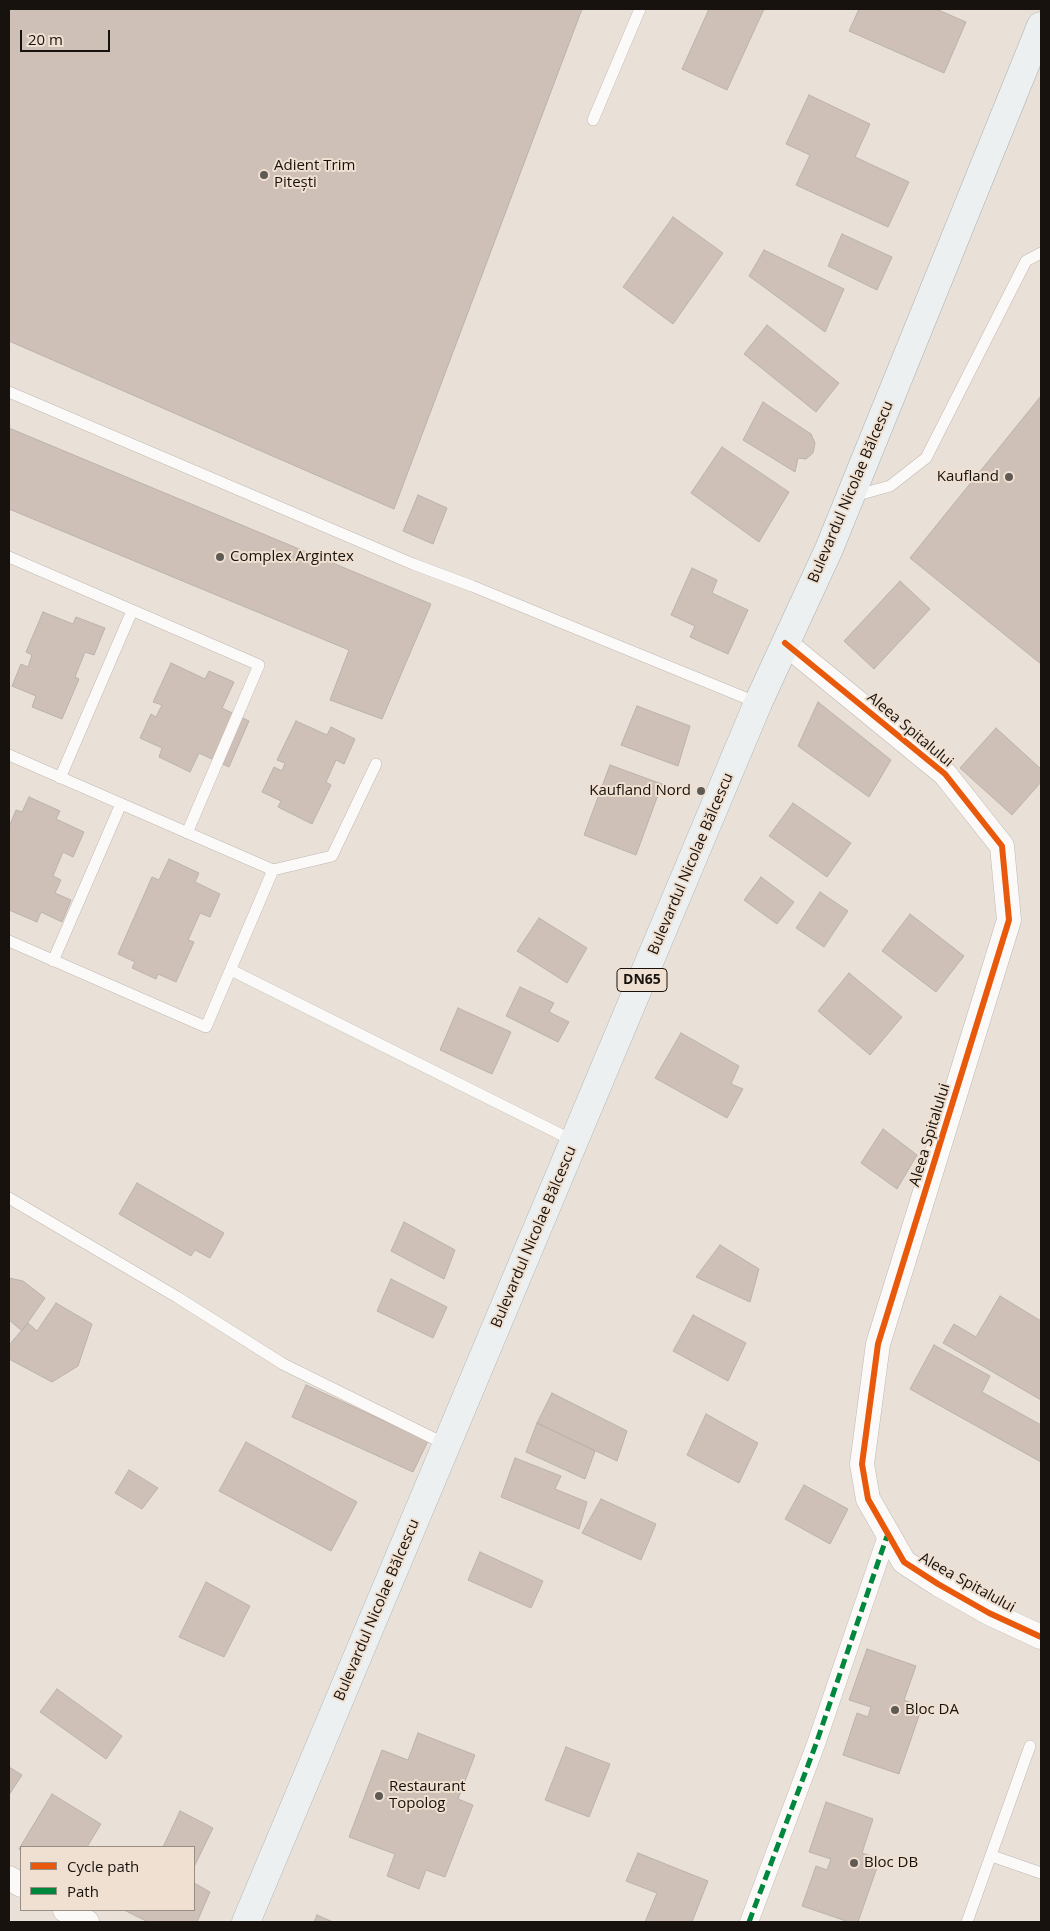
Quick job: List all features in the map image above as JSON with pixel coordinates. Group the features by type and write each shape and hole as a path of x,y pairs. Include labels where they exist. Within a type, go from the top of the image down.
{"main road":[{"name":"Bulevardul Nicolae Bălcescu","path":"246,1922 758,703 829,549 1040,34"}],"street":[{"name":"Aleea Spitalului","path":"786,643 945,774 1002,846 1009,920 878,1344 862,1464 868,1499 904,1562 989,1612 1041,1637"},
{"path":"749,1922 816,1744 888,1536"},
{"path":"9,1878 20,1884"},
{"path":"67,1911 87,1922"}],"lane":[{"path":"593,120 640,9"},
{"path":"850,497 890,486 926,458 1026,261 1041,253"},
{"path":"9,392 413,564 472,586 758,703"},
{"path":"9,557 259,665 187,833"},
{"path":"60,778 132,611"},
{"path":"9,755 273,870 332,856 376,764"},
{"path":"53,961 121,804"},
{"path":"9,941 206,1027 273,870"},
{"path":"231,970 574,1141"},
{"path":"9,1198 177,1297 283,1364 447,1445"},
{"path":"967,1922 1030,1746"},
{"path":"992,1856 1041,1873"}],"building":[{"name":"Adient Trim Pitești","path":"9,9 582,9 394,509 9,341"},
{"path":"709,9 764,9 727,90 682,69"},
{"path":"859,9 936,9 966,22 944,73 849,31"},
{"path":"809,95 870,124 855,157 909,182 888,227 796,185 810,155 786,144"},
{"path":"673,217 723,253 673,324 623,287"},
{"path":"842,234 892,257 877,290 828,266"},
{"path":"764,250 844,289 825,332 749,276"},
{"path":"767,325 839,383 816,412 744,354"},
{"name":"Kaufland","path":"1041,396 1041,664 910,558"},
{"path":"763,402 811,434 815,443 813,453 806,459 798,458 795,472 743,440"},
{"name":"Complex Argintex","path":"9,428 431,604 382,719 330,700 349,650 9,509"},
{"path":"722,447 789,492 759,542 691,493"},
{"path":"418,495 447,508 433,544 403,531"},
{"path":"692,568 717,580 712,593 748,610 728,654 690,637 695,626 671,615"},
{"path":"900,581 930,609 874,669 844,641"},
{"path":"43,612 73,624 76,617 105,628 94,655 85,652 75,677 79,679 62,719 32,707 36,696 12,686 21,664 28,667 32,655 26,652"},
{"path":"171,663 205,679 209,671 234,682 222,708 249,721 229,767 199,753 190,772 159,757 162,748 140,738 151,714 156,717 162,705 153,702"},
{"path":"818,702 891,760 869,797 798,746"},
{"path":"637,706 690,726 678,766 621,745"},
{"path":"296,721 327,735 331,727 355,739 344,764 336,760 326,782 331,785 312,824 278,807 281,801 262,792 274,767 282,771 285,763 277,760"},
{"path":"996,728 1041,769 1041,782 1012,815 960,768"},
{"path":"610,765 662,784 636,855 584,835"},
{"path":"29,797 60,811 56,819 84,832 73,857 63,852 53,876 61,880 55,893 71,900 62,922 41,912 37,922 9,910 9,827 16,810 22,812"},
{"path":"793,803 851,843 827,877 769,836"},
{"path":"169,859 199,873 195,882 220,894 210,917 200,913 188,940 194,942 176,982 158,974 156,979 132,968 135,962 118,954 152,877 159,880"},
{"path":"761,877 794,902 777,924 744,900"},
{"path":"820,892 848,911 824,947 796,928"},
{"path":"910,914 964,956 936,992 882,951"},
{"path":"539,918 587,948 567,983 517,951"},
{"path":"849,973 902,1017 870,1055 818,1011"},
{"path":"520,987 554,1003 549,1012 569,1022 558,1042 506,1016"},
{"path":"458,1008 511,1032 492,1074 440,1050"},
{"path":"681,1033 739,1066 731,1084 743,1089 727,1118 655,1078"},
{"path":"883,1129 917,1155 897,1189 861,1163"},
{"path":"137,1183 224,1233 210,1258 195,1250 191,1256 119,1214"},
{"path":"404,1222 455,1250 444,1279 391,1251"},
{"path":"720,1245 759,1269 750,1302 696,1277"},
{"path":"9,1278 23,1281 45,1298 22,1331 9,1320"},
{"path":"391,1279 447,1307 433,1338 377,1311"},
{"path":"1000,1296 1041,1321 1041,1400 943,1343 954,1324 976,1337"},
{"path":"56,1303 92,1324 78,1366 52,1382 9,1359 9,1345 28,1323 37,1331"},
{"path":"693,1315 746,1343 728,1381 673,1351"},
{"path":"934,1345 990,1376 982,1392 1041,1425 1041,1462 910,1389"},
{"path":"306,1385 428,1441 413,1472 292,1417"},
{"path":"552,1393 627,1431 617,1461 537,1423"},
{"path":"706,1414 758,1443 739,1483 687,1455"},
{"path":"537,1423 595,1451 585,1479 526,1452"},
{"path":"246,1442 357,1502 331,1551 219,1491"},
{"path":"515,1458 561,1476 555,1489 587,1502 579,1529 501,1497"},
{"path":"129,1470 158,1488 142,1509 115,1493"},
{"path":"804,1485 848,1509 830,1544 785,1519"},
{"path":"601,1499 656,1524 641,1560 582,1533"},
{"path":"480,1552 543,1581 531,1608 468,1580"},
{"path":"206,1582 250,1606 224,1657 179,1637"},
{"name":"Bloc DA","path":"867,1649 916,1666 904,1700 922,1707 899,1774 843,1755 857,1713 868,1717 871,1707 849,1700"},
{"path":"57,1689 122,1736 106,1759 40,1712"},
{"path":"418,1733 475,1755 458,1799 473,1805 445,1877 426,1870 419,1889 387,1876 395,1854 349,1837 382,1750 408,1760"},
{"path":"566,1747 610,1764 589,1817 545,1800"},
{"path":"9,1767 22,1775 9,1795"},
{"path":"52,1794 101,1824 88,1846 21,1846"},
{"name":"Bloc DB","path":"826,1802 873,1819 862,1853 880,1859 858,1922 849,1922 802,1906 816,1866 827,1870 831,1859 809,1852"},
{"path":"180,1811 213,1828 195,1865 195,1846 163,1846"},
{"path":"638,1853 708,1881 692,1922 645,1922 657,1893 626,1881"},
{"path":"195,1884 210,1892 197,1922 148,1922 126,1911 195,1911"},
{"path":"317,1915 333,1922 314,1922"}],"marked path":[{"path":"749,1922 816,1744 887,1536"}],"cycle path":[{"path":"785,643 945,774 1002,846 1009,920 878,1344 862,1464 868,1499 904,1562 989,1613 1041,1637"}],"place":[{"name":"Adient Trim Pitești","path":"264,175"},
{"name":"Kaufland","path":"1009,477"},
{"name":"Complex Argintex","path":"220,557"},
{"name":"Kaufland Nord","path":"701,791"},
{"name":"Bloc DA","path":"895,1710"},
{"name":"Restaurant Topolog","path":"379,1796"},
{"name":"Bloc DB","path":"854,1863"}]}
